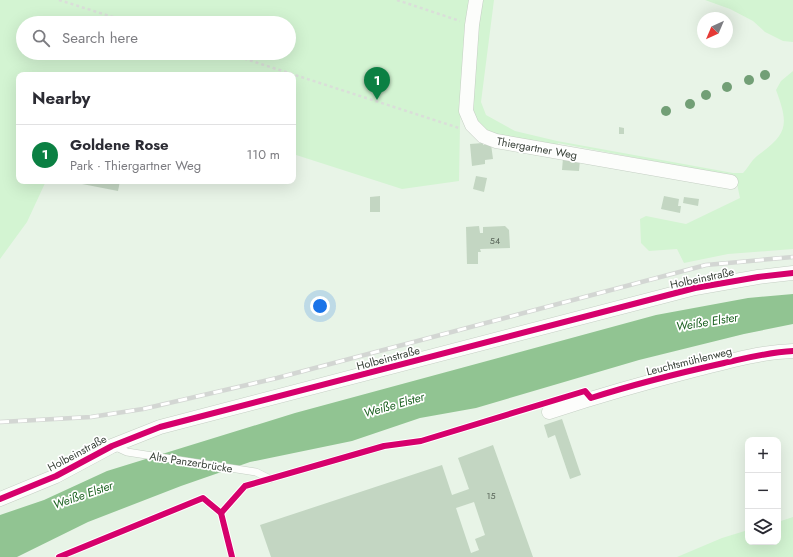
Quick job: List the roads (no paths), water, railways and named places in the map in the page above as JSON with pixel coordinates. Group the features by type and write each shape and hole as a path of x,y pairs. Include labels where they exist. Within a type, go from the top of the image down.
{"street":[{"name":"Thiergartner Weg","path":"476,0 472,25 466,111 472,125 483,136 496,141 731,182"},
{"name":"Holbeinstraße","path":"0,499 56,476 112,446 160,427 696,288 758,277 793,273"},
{"name":"Leuchtsmühlenweg","path":"549,412 626,387 774,352 793,351"}],"lane":[{"name":"Alte Panzerbrücke","path":"112,446 126,452 256,472 270,479"}],"water":[{"name":"Weiße Elster","path":"793,294 793,324 744,334 639,360 476,408 420,418 352,441 250,462 181,486 88,522 17,557 0,557 0,515 44,500 107,471 295,413 656,315 748,298"}],"railway":[{"path":"0,422 91,417 143,409 277,378 706,265 793,257"}],"place":[{"name":"Goldene Rose","path":"377,100"}]}
